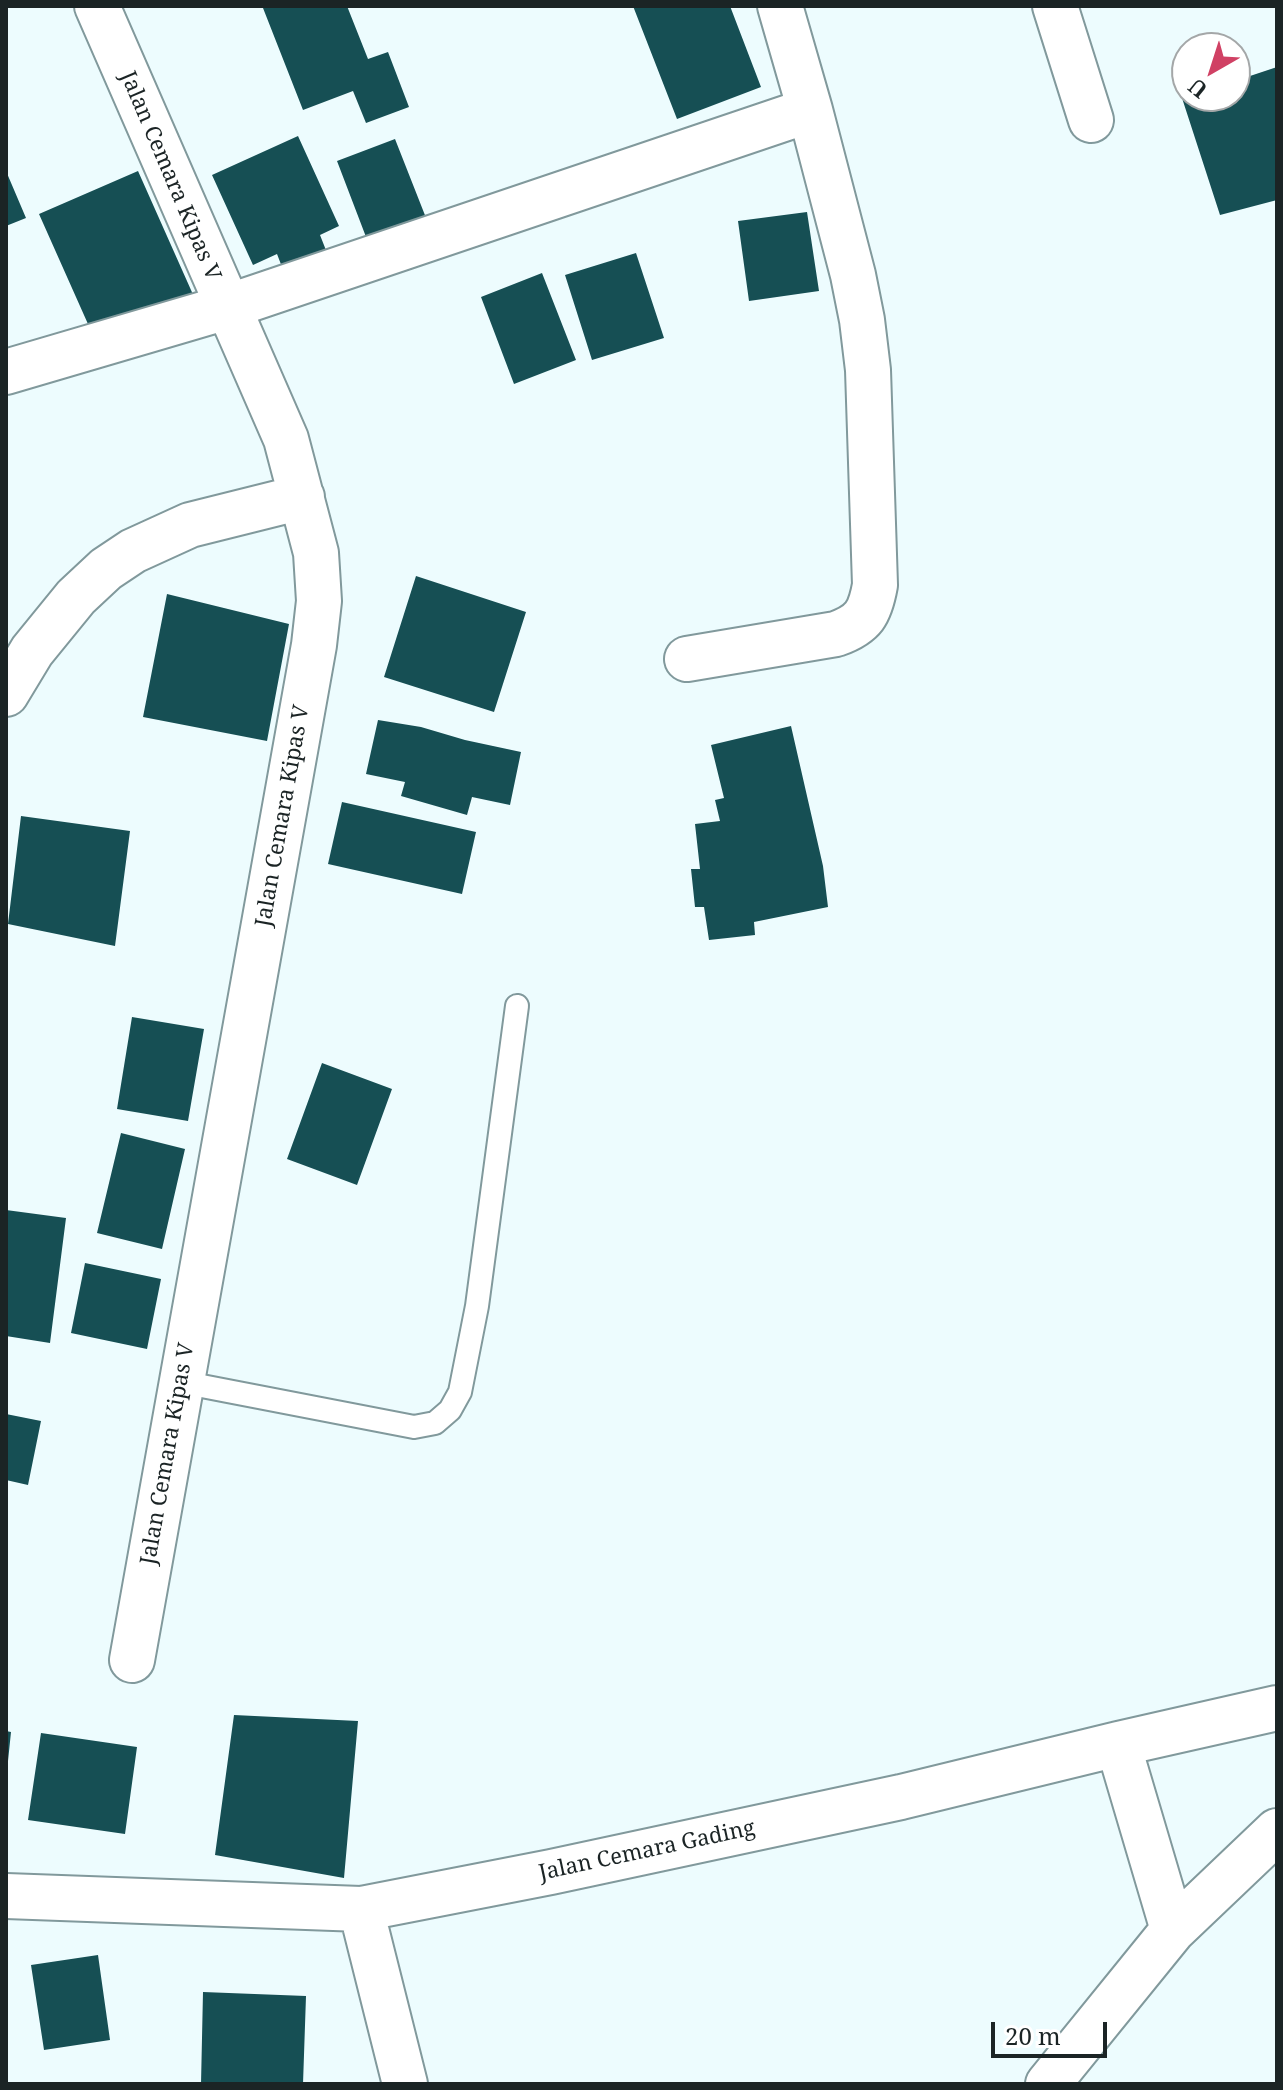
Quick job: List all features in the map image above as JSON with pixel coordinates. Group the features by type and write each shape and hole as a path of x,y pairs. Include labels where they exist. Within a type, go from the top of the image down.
{"street":[{"name":"Jalan Cemara Kipas V","path":"97,6 286,439 316,553 319,601 314,645 132,1660"},
{"path":"687,659 848,630 861,620 871,606 875,585 868,370 853,275 780,6"},
{"path":"1055,6 1091,120"},
{"path":"6,372 227,307 810,110"},
{"path":"6,694 32,651 76,597 106,569 133,551 190,525 302,497"},
{"name":"Jalan Cemara Gading","path":"6,1896 361,1909 886,1801 1277,1708"},
{"path":"1118,1744 1173,1930"},
{"path":"1048,2084 1173,1930 1277,1831"},
{"path":"361,1909 405,2084"}],"lane":[{"path":"181,1382 414,1427 435,1423 450,1410 460,1392 477,1306 517,1006"}],"building":[{"path":"347,6 368,59 388,52 409,107 366,123 353,91 303,110 263,8"},
{"path":"633,6 730,6 761,87 677,119"},
{"path":"1277,67 1277,200 1220,215 1187,112 1251,112 1251,76"},
{"path":"298,136 339,226 320,235 331,263 287,280 277,254 253,265 212,175"},
{"path":"395,139 430,228 371,250 337,161"},
{"path":"6,171 26,218 6,226"},
{"path":"138,171 195,299 96,342 39,214"},
{"path":"807,212 819,291 749,301 738,221"},
{"path":"636,253 664,338 592,360 565,275"},
{"path":"542,273 576,360 514,384 481,297"},
{"path":"416,576 526,612 494,712 384,677"},
{"path":"167,594 289,624 267,741 143,717"},
{"path":"378,720 421,727 521,752 510,805 472,797 467,815 401,796 405,782 366,774"},
{"path":"791,726 823,866 828,907 754,922 755,935 709,940 704,907 695,907 691,869 700,869 695,824 720,821 715,800 724,798 711,745"},
{"path":"342,802 476,832 462,894 328,864"},
{"path":"21,816 130,831 115,946 8,924"},
{"path":"132,1017 204,1029 188,1121 117,1109"},
{"path":"322,1063 392,1089 357,1185 287,1159"},
{"path":"121,1133 185,1149 162,1249 97,1233"},
{"path":"6,1210 66,1218 50,1343 6,1336"},
{"path":"85,1263 161,1279 147,1349 71,1333"},
{"path":"6,1414 41,1421 28,1485 6,1480"},
{"path":"234,1715 358,1721 344,1878 215,1855"},
{"path":"6,1731 11,1732 8,1761 6,1761"},
{"path":"41,1733 137,1747 125,1834 28,1820"},
{"path":"98,1955 110,2040 44,2050 31,1965"},
{"path":"203,1992 306,1996 303,2084 201,2084"}]}
